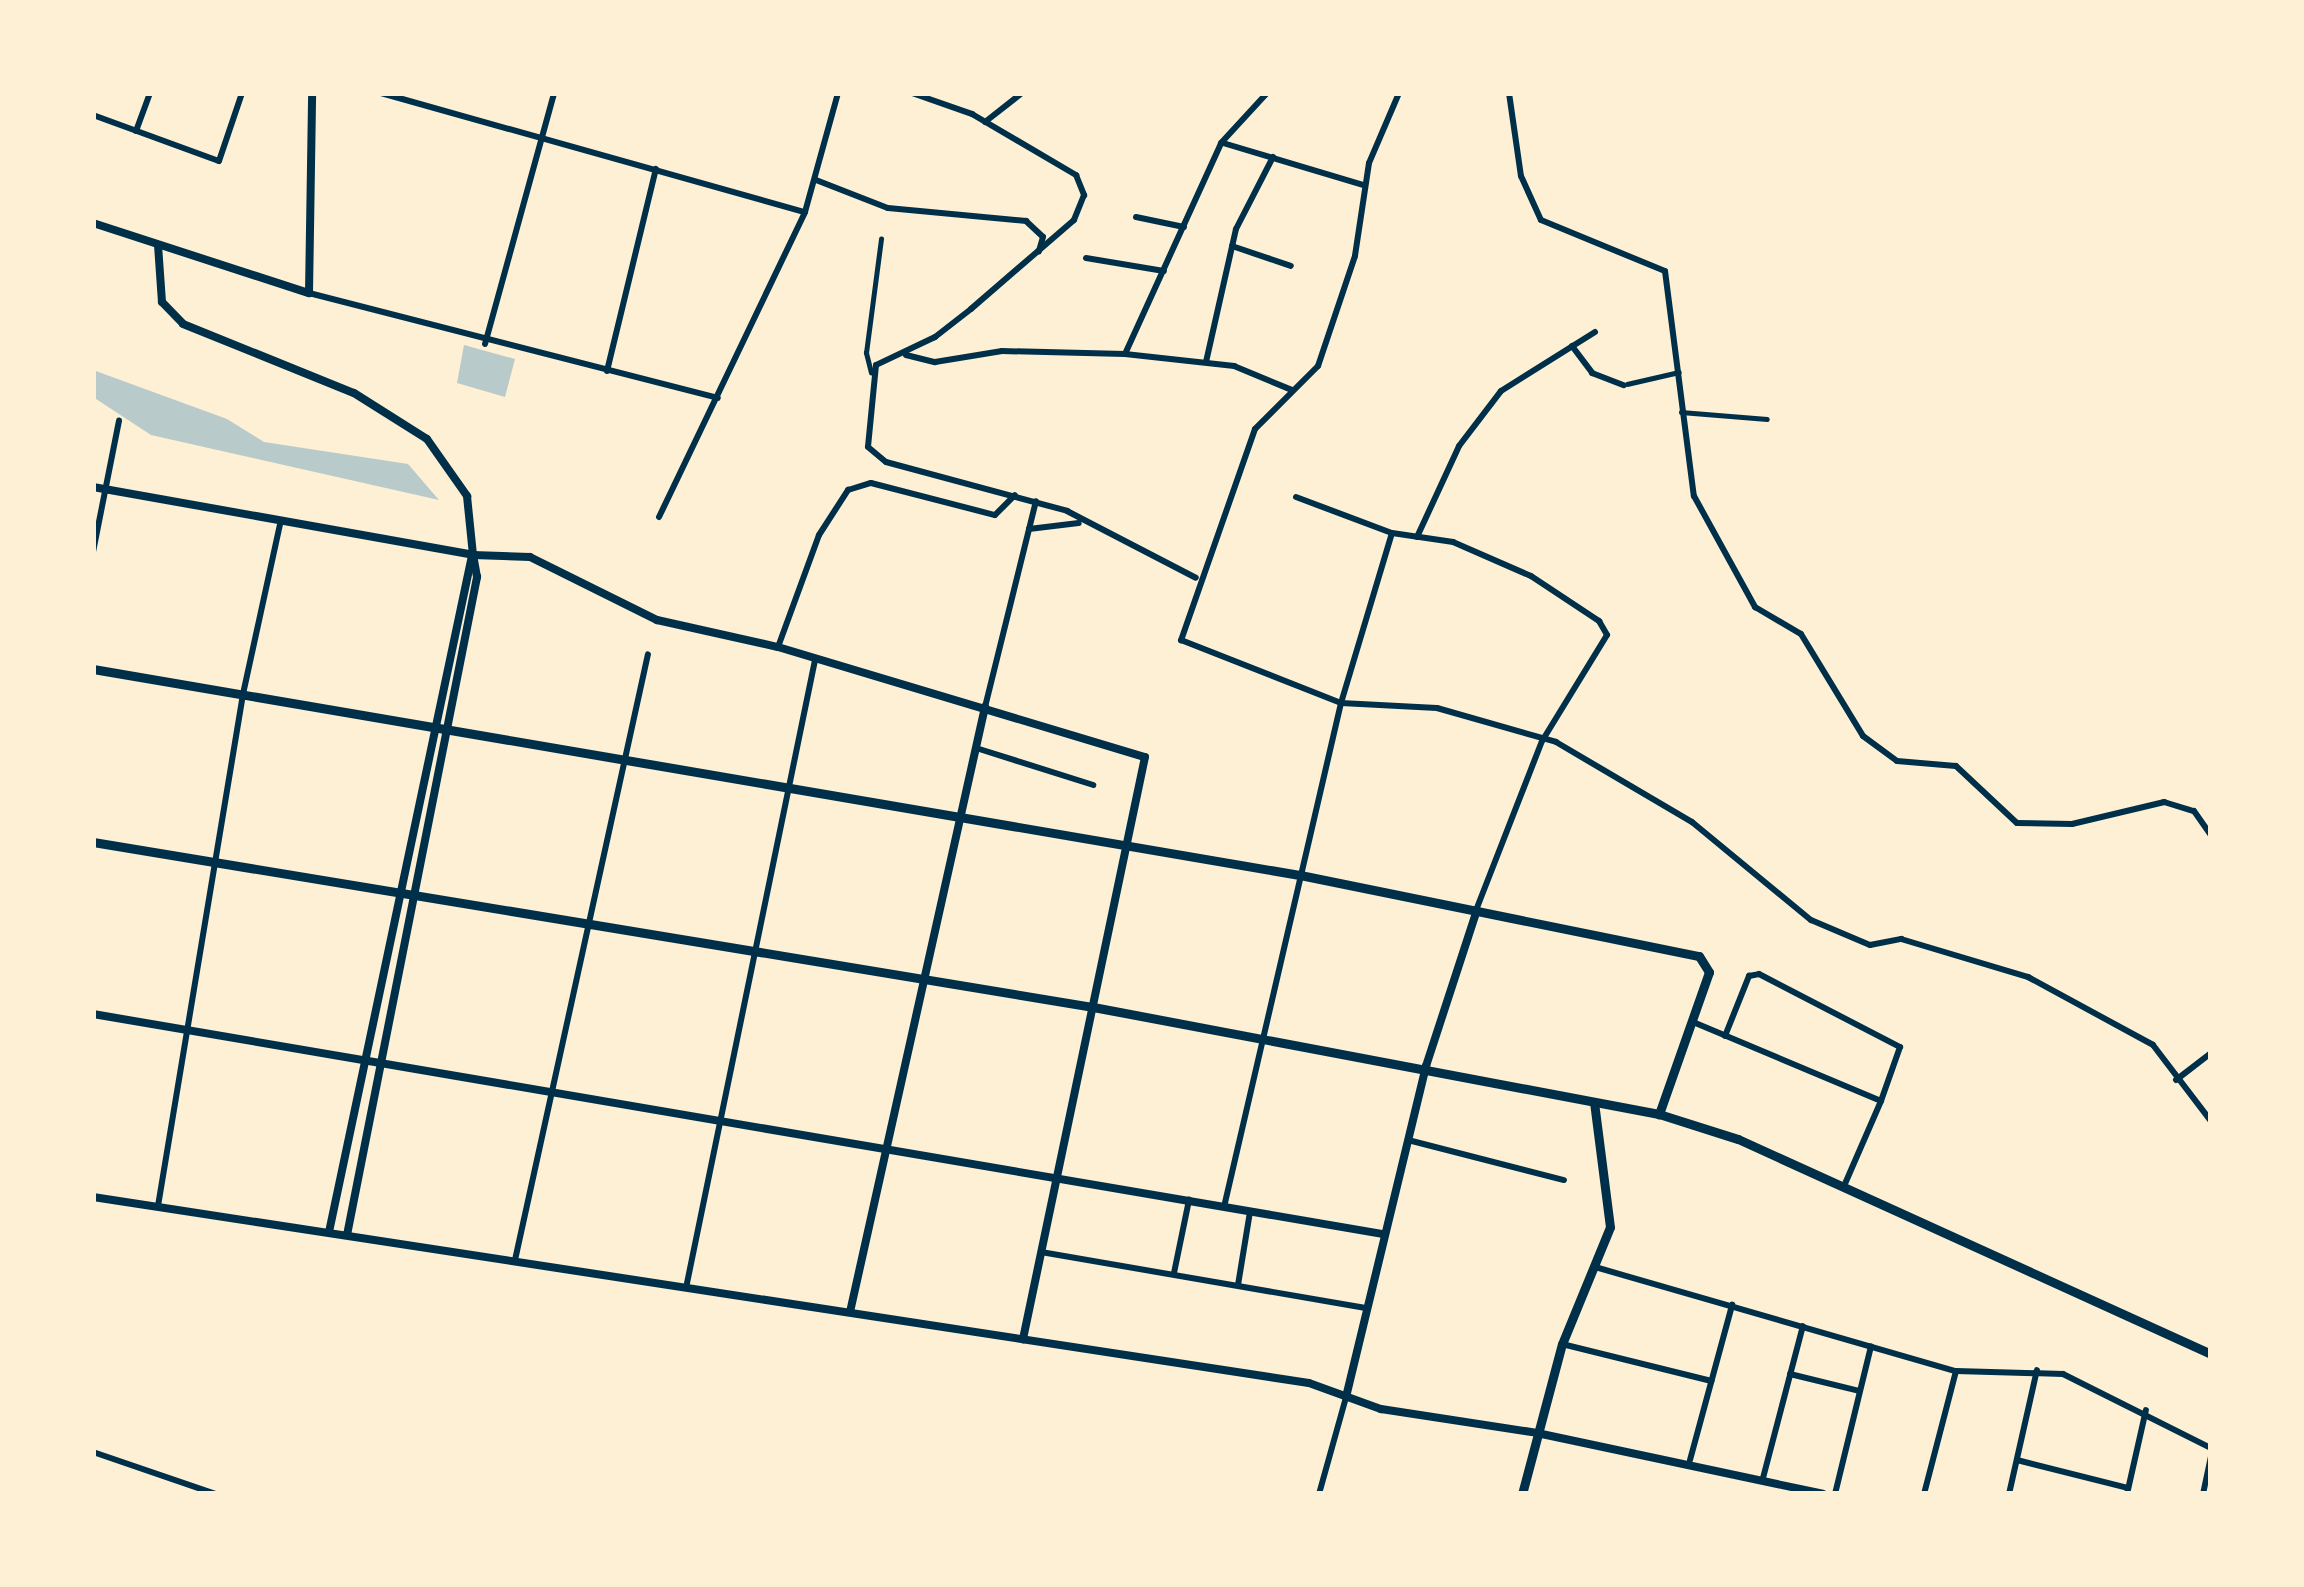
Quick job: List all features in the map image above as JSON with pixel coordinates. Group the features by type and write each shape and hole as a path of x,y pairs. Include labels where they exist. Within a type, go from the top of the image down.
{"main road":[{"path":"93,669 1300,875 1699,956 1709,972 1659,1114"},
{"path":"93,842 1093,1007 1426,1066 1659,1114 1844,1188 2211,1354"},
{"path":"1522,1494 1562,1344 1594,1267 1611,1209 1594,1102"}],"street":[{"path":"136,131 150,93"},
{"path":"93,115 219,161 242,93"},
{"path":"309,293 313,93"},
{"path":"381,93 805,212"},
{"path":"485,344 554,93"},
{"path":"659,517 805,212 838,93"},
{"path":"872,373 1038,254 1074,220 1084,195 1076,176 986,122 912,93"},
{"path":"986,122 1022,93"},
{"path":"1125,354 1222,143 1267,93"},
{"path":"1399,93 1363,184 1366,208 1343,300 1318,366 1255,429 1196,578 1181,640 1341,703 1437,708 1542,741 1658,798 1811,920 1870,945 1901,939 2028,977 2152,1046 2211,1120"},
{"path":"1509,93 1521,176 1541,220 1665,271 1694,496 1745,592 1801,634 1845,715 1897,761 1955,766 2017,823 2072,824 2164,802 2194,811 2211,836"},
{"path":"1222,143 1363,184"},
{"path":"1206,362 1232,246 1273,158"},
{"path":"607,371 656,169"},
{"path":"816,180 888,208 1026,221 1043,237 1038,254"},
{"path":"1136,217 1184,227"},
{"path":"93,224 485,344 718,398"},
{"path":"881,239 866,353 872,373 866,421 876,455 1036,501 1196,578"},
{"path":"158,245 162,302 183,324 354,393 427,439 467,496 477,577 347,1235"},
{"path":"1232,246 1291,266"},
{"path":"1085,258 1164,271"},
{"path":"1417,537 1459,446 1501,391 1595,332"},
{"path":"1572,346 1592,373 1624,385 1679,372"},
{"path":"902,355 935,362 1002,351 1125,354 1206,362 1279,380 1293,391"},
{"path":"1681,412 1767,419"},
{"path":"93,552 99,488 119,421"},
{"path":"778,647 819,535 848,490 871,483 995,515 1015,495"},
{"path":"99,488 472,555 530,557 657,620 778,647 1145,757 1023,1339"},
{"path":"1296,496 1392,533 1453,542 1531,576 1599,621 1607,635 1542,741 1477,908 1426,1066 1319,1494"},
{"path":"850,1312 957,816 1036,501"},
{"path":"158,1206 243,694 281,520"},
{"path":"1029,529 1082,523"},
{"path":"1224,1207 1341,703 1392,533"},
{"path":"329,1232 396,892 472,555"},
{"path":"515,1260 585,924 648,654"},
{"path":"686,1288 815,660"},
{"path":"976,748 1093,785"},
{"path":"1725,1036 1749,976 1760,974 1900,1047 1844,1188"},
{"path":"93,1014 1383,1234"},
{"path":"1693,1022 1881,1101"},
{"path":"2176,1080 2211,1053"},
{"path":"1408,1140 1564,1180"},
{"path":"93,1197 1309,1383 1346,1397 1690,1460 1823,1494"},
{"path":"1174,1275 1189,1200"},
{"path":"1238,1286 1250,1211"},
{"path":"1041,1252 1364,1308"},
{"path":"1594,1267 1956,1371 2038,1370 2146,1410 2211,1452 2203,1494"},
{"path":"1690,1460 1732,1305"},
{"path":"1763,1478 1803,1326"},
{"path":"1562,1344 1712,1381"},
{"path":"1835,1494 1871,1346"},
{"path":"2009,1494 2038,1370"},
{"path":"1924,1494 1956,1371"},
{"path":"1790,1374 1859,1391"},
{"path":"2017,1460 2128,1491 2146,1410"},
{"path":"93,1452 216,1494"}],"shaded area":[{"path":"464,345 515,359 505,397 457,383"},
{"path":"93,370 227,419 264,442 408,464 439,500 151,435 93,397"}]}
